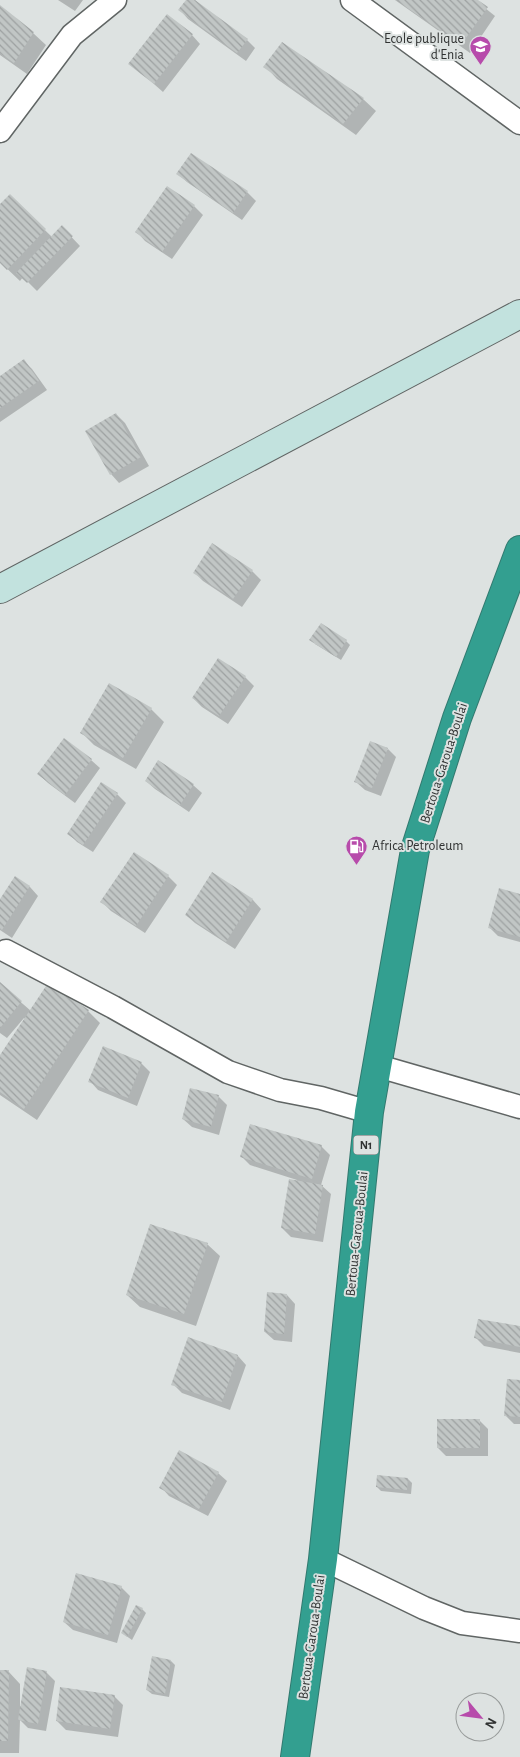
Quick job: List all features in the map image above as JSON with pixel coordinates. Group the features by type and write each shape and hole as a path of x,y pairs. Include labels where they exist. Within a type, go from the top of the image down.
{"highway":[{"name":"Bertoua-Garoua-Boulai","path":"295,1757 323,1559 369,1112 415,850 458,718 520,550"}],"street":[{"path":"0,131 72,35 115,0"},
{"path":"352,0 520,124"},
{"path":"0,589 520,314"},
{"path":"6,950 113,1007 228,1072 280,1090 321,1098 369,1112"},
{"path":"378,1066 520,1107"},
{"path":"323,1559 424,1608 462,1623 520,1631"}],"building":[{"path":"186,0 195,0 248,39 237,53 178,10"},
{"path":"396,0 478,0 488,7 461,45"},
{"path":"0,5 34,32 14,63 0,53"},
{"path":"167,14 193,34 154,84 128,64"},
{"path":"282,42 364,98 343,124 263,67"},
{"path":"191,153 248,191 233,213 176,174"},
{"path":"167,186 195,205 162,252 135,232"},
{"path":"10,194 46,229 7,270 0,263 0,204"},
{"path":"62,225 73,236 27,283 16,273"},
{"path":"24,359 39,381 0,408 0,376"},
{"path":"116,413 141,457 110,475 85,431"},
{"path":"212,543 253,570 233,599 193,573"},
{"path":"321,623 347,640 336,657 309,640"},
{"path":"218,658 246,676 219,716 192,698"},
{"path":"109,683 152,708 123,758 80,733"},
{"path":"64,738 92,759 65,795 37,774"},
{"path":"370,741 388,748 372,788 354,782"},
{"path":"158,760 194,784 180,805 145,781"},
{"path":"101,782 118,793 83,845 67,834"},
{"path":"134,852 169,875 136,926 100,902"},
{"path":"212,872 253,899 226,942 185,915"},
{"path":"15,876 30,886 2,930 0,928 0,899"},
{"path":"499,888 520,894 520,937 488,928"},
{"path":"0,982 22,1001 0,1028"},
{"path":"48,983 89,1010 24,1109 0,1092 0,1055"},
{"path":"103,1046 142,1062 128,1098 88,1082"},
{"path":"190,1088 219,1095 211,1127 182,1119"},
{"path":"250,1124 322,1145 312,1179 240,1157"},
{"path":"289,1179 323,1185 315,1234 281,1228"},
{"path":"150,1224 208,1243 184,1314 126,1295"},
{"path":"267,1292 287,1294 284,1334 264,1332"},
{"path":"478,1319 520,1326 520,1347 474,1338"},
{"path":"188,1337 238,1355 222,1402 171,1385"},
{"path":"507,1379 520,1380 520,1417 504,1416"},
{"path":"437,1419 480,1419 480,1448 437,1448"},
{"path":"179,1450 219,1472 199,1509 159,1488"},
{"path":"377,1475 408,1478 407,1490 376,1487"},
{"path":"76,1573 122,1586 108,1635 63,1622"},
{"path":"136,1605 143,1608 127,1637 121,1633"},
{"path":"152,1656 171,1660 165,1694 146,1690"},
{"path":"27,1667 47,1671 38,1724 18,1720"},
{"path":"0,1670 9,1670 8,1741 0,1741"},
{"path":"60,1687 115,1695 110,1729 56,1721"}],"place":[{"name":"Ecole publique d'Enia","path":"480,66"},
{"name":"Africa Petroleum","path":"356,865"}]}
